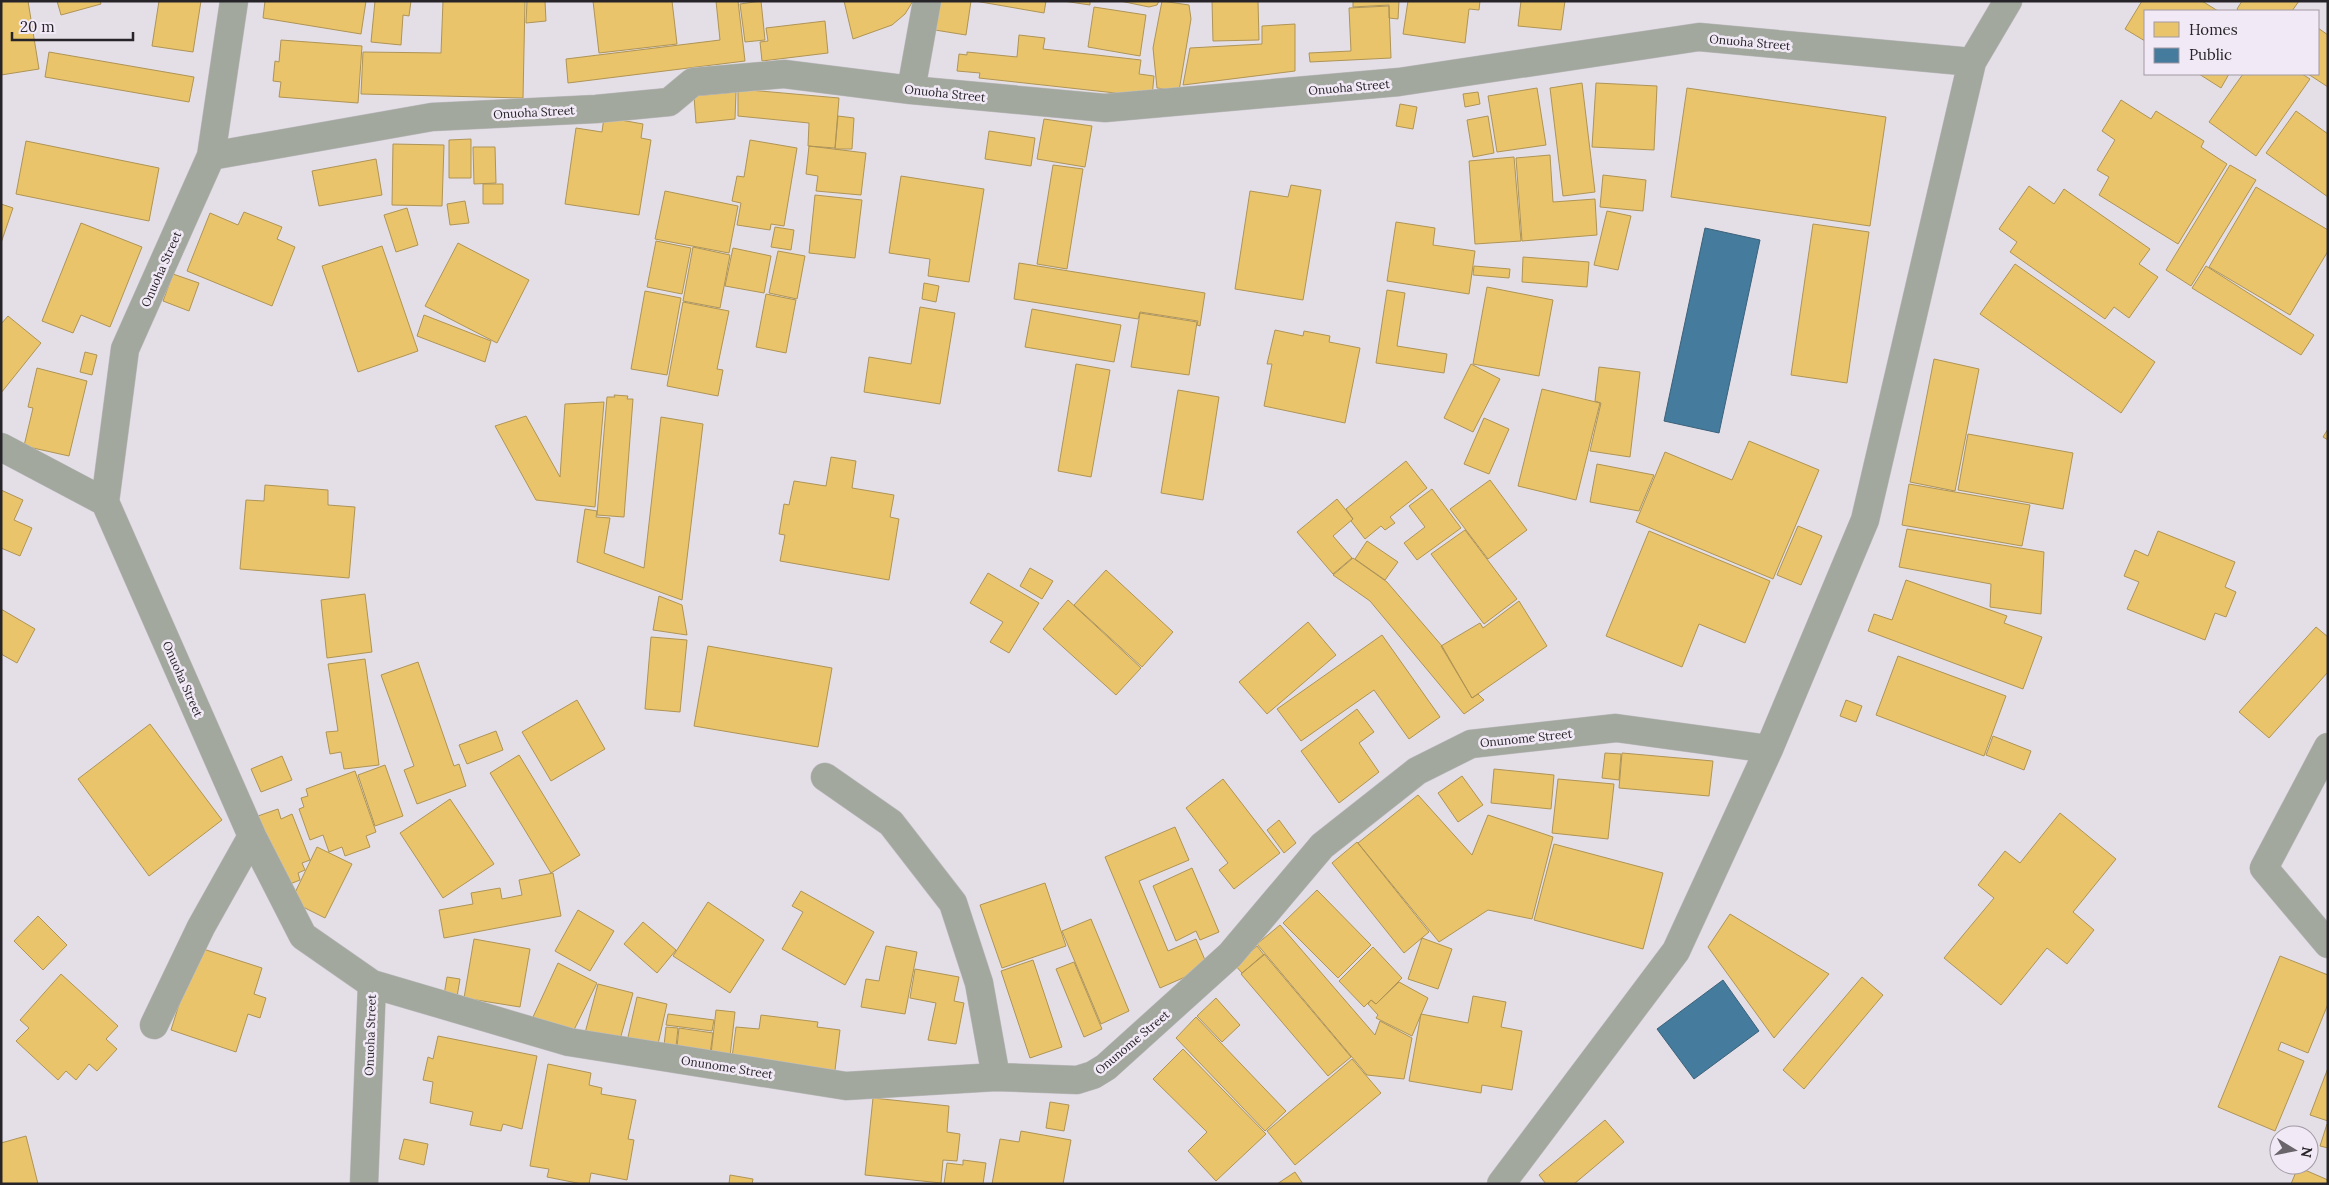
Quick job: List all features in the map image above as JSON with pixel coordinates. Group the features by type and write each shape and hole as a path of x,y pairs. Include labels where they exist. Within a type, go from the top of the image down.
{"street":[{"path":"211,156 234,1"},
{"path":"911,90 927,1"},
{"path":"1501,1184 1676,951 1769,748 1865,520 1972,62 2008,1"},
{"name":"Onuoha Street","path":"364,1184 372,984 303,936 252,836 105,502 126,349 211,156 432,117 596,109 669,102 693,82 784,74 911,90 1105,108 1399,82 1700,37 1972,62"},
{"path":"1,448 105,502"},
{"name":"Onunome Street","path":"372,984 569,1042 846,1086 996,1077 1077,1080 1106,1068 1230,955 1322,846 1417,771 1471,744 1616,728 1769,748"},
{"path":"2328,747 2264,868 2328,944"},
{"path":"825,777 890,823 953,903 978,983 996,1077"},
{"path":"154,1025 201,927 252,836"}],"building: Homes":[{"path":"1,1 28,1 39,69 1,75"},
{"path":"57,1 100,1 101,4 61,15"},
{"path":"159,1 201,1 193,52 152,46"},
{"path":"265,1 366,1 361,34 263,18"},
{"path":"375,1 411,1 409,16 403,15 401,45 371,42"},
{"path":"443,1 525,1 523,98 361,94 363,52 441,53"},
{"path":"527,1 545,1 546,21 526,23"},
{"path":"593,1 672,1 677,44 599,53"},
{"path":"716,1 738,1 745,61 568,83 566,59 720,40"},
{"path":"761,1 765,40 745,42 740,4"},
{"path":"844,1 913,1 905,14 892,25 853,39"},
{"path":"940,1 971,1 966,35 935,30"},
{"path":"975,1 1046,1 1044,13"},
{"path":"1063,1 1090,1 1090,5"},
{"path":"1120,1 1159,1 1157,5 1149,7"},
{"path":"1162,1 1189,5 1191,19 1179,91 1157,88 1153,48"},
{"path":"1212,1 1258,1 1259,40 1213,41"},
{"path":"1353,1 1399,1 1398,19 1389,18 1389,5 1353,7"},
{"path":"1408,1 1480,1 1479,10 1469,9 1465,43 1403,34"},
{"path":"1521,1 1565,1 1561,30 1518,26"},
{"path":"2142,1 2202,1 2216,10 2144,10 2144,40 2125,29"},
{"path":"2242,1 2299,1 2293,10 2237,9"},
{"path":"1389,6 1391,58 1310,62 1309,53 1351,51 1349,8"},
{"path":"1094,7 1146,15 1140,56 1088,47"},
{"path":"825,21 828,53 762,61 760,42 768,41 766,28"},
{"path":"1295,24 1295,71 1183,85 1190,48 1262,44 1262,26"},
{"path":"2319,29 2328,35 2328,87 2310,75 2319,75"},
{"path":"1019,35 1045,38 1043,49 1141,60 1139,74 1154,76 1152,97 979,78 980,73 957,71 959,54 967,55 967,52 1017,57"},
{"path":"281,40 362,46 358,103 279,97 281,82 273,81 275,61 279,62"},
{"path":"49,52 194,77 189,102 45,77"},
{"path":"2201,75 2228,75 2221,88"},
{"path":"2242,75 2304,75 2310,79 2256,156 2209,122"},
{"path":"1582,83 1595,192 1563,196 1550,88"},
{"path":"1596,83 1657,86 1654,150 1592,147"},
{"path":"1537,88 1546,145 1497,152 1488,96"},
{"path":"1687,88 1886,117 1870,226 1671,197"},
{"path":"738,89 839,98 835,148 808,146 809,123 738,116"},
{"path":"736,92 735,119 696,123 694,96"},
{"path":"1478,92 1480,104 1465,107 1463,94"},
{"path":"2121,100 2151,119 2156,111 2204,141 2201,147 2227,164 2178,244 2099,195 2109,177 2097,170 2115,140 2102,131"},
{"path":"1400,104 1417,107 1413,129 1396,126"},
{"path":"2296,111 2328,134 2328,197 2266,153"},
{"path":"838,116 854,118 852,149 835,149"},
{"path":"1488,116 1494,153 1473,157 1467,120"},
{"path":"604,117 643,124 641,138 651,140 639,215 565,204 576,128 602,132"},
{"path":"1044,119 1092,126 1085,167 1037,159"},
{"path":"989,131 1035,138 1031,166 985,159"},
{"path":"471,139 471,178 449,178 449,140"},
{"path":"750,140 797,148 784,226 771,224 770,230 737,225 741,203 732,201 737,176 744,177"},
{"path":"26,141 159,168 149,221 16,194"},
{"path":"393,144 444,145 442,206 392,205"},
{"path":"809,146 866,153 861,195 816,191 818,176 806,174"},
{"path":"473,147 495,147 496,183 474,184"},
{"path":"1550,155 1553,202 1595,199 1597,235 1522,241 1516,158"},
{"path":"1514,157 1521,241 1475,244 1469,161"},
{"path":"376,159 382,195 319,206 312,171"},
{"path":"1053,165 1083,169 1067,269 1037,264"},
{"path":"2230,165 2256,180 2191,286 2166,270"},
{"path":"1603,175 1646,180 1643,211 1600,207"},
{"path":"901,176 984,189 969,282 928,276 930,259 889,253"},
{"path":"483,184 503,184 503,204 483,204"},
{"path":"1291,185 1321,190 1303,300 1235,289 1250,191 1288,197"},
{"path":"2029,186 2054,204 2064,189 2150,249 2139,264 2158,277 2129,318 2114,307 2105,319 2010,252 2017,242 1999,229"},
{"path":"2256,187 2328,230 2328,251 2290,315 2209,267"},
{"path":"665,191 738,206 729,253 655,239"},
{"path":"815,195 862,200 855,258 809,253"},
{"path":"465,201 469,223 450,225 447,204"},
{"path":"1,204 13,208 1,243"},
{"path":"407,208 418,245 396,252 384,215"},
{"path":"1607,211 1631,216 1618,270 1594,265"},
{"path":"244,212 282,227 277,239 295,247 272,306 187,271 210,213 238,225"},
{"path":"1396,222 1435,228 1433,245 1475,251 1469,294 1387,281"},
{"path":"81,223 142,247 110,327 81,315 73,333 42,321"},
{"path":"1813,224 1869,232 1847,383 1791,375"},
{"path":"775,227 794,230 791,250 771,247"},
{"path":"656,241 691,248 682,294 647,287"},
{"path":"458,243 529,280 497,343 425,306"},
{"path":"382,246 418,351 358,372 322,266"},
{"path":"693,247 730,255 720,308 683,301"},
{"path":"733,248 771,256 764,293 725,286"},
{"path":"778,251 805,256 797,299 769,293"},
{"path":"1523,257 1589,262 1587,287 1522,282"},
{"path":"1019,263 1205,293 1200,326 1197,325 1198,321 1140,312 1138,319 1014,299"},
{"path":"2015,264 2155,362 2121,413 1980,314"},
{"path":"1474,266 1510,269 1509,278 1473,275"},
{"path":"2206,266 2314,335 2301,355 2192,288"},
{"path":"173,274 199,283 189,311 163,301"},
{"path":"924,283 939,286 936,302 922,299"},
{"path":"1487,287 1553,300 1539,376 1473,364"},
{"path":"1387,290 1405,293 1397,346 1447,354 1444,373 1376,363"},
{"path":"645,291 681,298 667,375 631,369"},
{"path":"766,294 796,300 786,353 756,347"},
{"path":"683,302 729,311 717,369 723,370 718,396 667,386"},
{"path":"920,307 955,313 940,404 864,392 869,357 911,364"},
{"path":"1032,309 1121,325 1114,362 1025,347"},
{"path":"1140,313 1197,322 1189,375 1131,367"},
{"path":"424,315 491,341 485,362 417,336"},
{"path":"8,316 41,343 1,393 1,324"},
{"path":"1275,330 1303,336 1304,331 1330,336 1329,342 1360,348 1345,423 1264,406 1272,364 1267,364"},
{"path":"85,352 97,355 92,375 80,372"},
{"path":"1934,359 1979,369 1955,491 1910,482"},
{"path":"1076,364 1110,370 1091,477 1058,471"},
{"path":"1471,364 1500,379 1473,432 1444,418"},
{"path":"1599,367 1640,372 1630,457 1590,451 1601,403 1595,401"},
{"path":"37,368 87,381 69,456 24,446 33,408 28,407"},
{"path":"1542,389 1600,403 1576,500 1518,486"},
{"path":"1178,390 1219,397 1203,500 1161,493"},
{"path":"614,395 628,396 627,399 633,399 624,517 597,515 607,397 615,397"},
{"path":"604,402 595,507 536,500 495,426 526,416 560,477 565,404"},
{"path":"661,417 703,424 682,600 577,562 585,509 597,511 596,517 610,518 604,553 644,568"},
{"path":"1484,418 1509,429 1489,474 1464,464"},
{"path":"2328,429 2328,440 2323,437"},
{"path":"1968,434 2073,453 2063,509 1958,490"},
{"path":"1749,441 1819,470 1773,579 1636,522 1665,452 1732,480"},
{"path":"831,457 856,461 852,488 894,495 890,517 899,519 889,580 780,561 785,535 779,534 784,504 789,505 794,481 826,486"},
{"path":"1406,461 1427,488 1390,517 1395,523 1385,530 1381,526 1365,539 1351,521 1353,519 1346,509"},
{"path":"1597,464 1654,475 1639,511 1590,502"},
{"path":"1490,480 1527,530 1488,559 1450,509"},
{"path":"1909,484 2030,505 2022,546 1902,525"},
{"path":"265,485 328,490 328,505 355,507 349,578 240,569 246,500 264,501"},
{"path":"1432,489 1461,528 1417,560 1404,543 1425,527 1409,506"},
{"path":"1,490 23,500 14,520 32,528 20,556 1,548"},
{"path":"1337,499 1353,519 1333,536 1352,558 1333,574 1297,532"},
{"path":"1798,526 1822,536 1801,585 1777,575"},
{"path":"1907,529 2044,552 2041,614 1990,607 1991,584 1899,567"},
{"path":"1465,530 1517,599 1484,624 1431,554"},
{"path":"1649,531 1770,581 1745,643 1699,624 1682,667 1606,636"},
{"path":"2158,531 2235,562 2225,587 2236,592 2226,617 2215,613 2205,640 2127,609 2139,582 2124,576 2135,550 2148,556"},
{"path":"1367,541 1398,562 1385,580 1355,559"},
{"path":"1353,558 1387,582 1442,646 1472,698 1478,694 1484,700 1464,714 1370,601 1333,575"},
{"path":"1030,568 1053,581 1042,599 1020,586"},
{"path":"1106,570 1173,632 1142,667 1074,605"},
{"path":"988,573 1039,603 1009,653 990,642 1003,622 970,603"},
{"path":"1906,580 2007,616 2004,623 2042,637 2023,689 1868,631 1874,614 1892,620"},
{"path":"365,594 372,652 327,658 321,600"},
{"path":"659,596 682,605 687,635 653,630"},
{"path":"1068,600 1141,668 1116,695 1043,629"},
{"path":"1519,601 1547,646 1472,698 1441,646 1480,623 1483,628"},
{"path":"1,609 35,629 17,663 1,654"},
{"path":"1308,622 1336,655 1267,714 1239,682"},
{"path":"2316,627 2328,637 2328,672 2269,738 2239,712"},
{"path":"1382,635 1440,717 1409,739 1374,690 1301,741 1277,709"},
{"path":"651,637 687,640 680,712 645,709"},
{"path":"708,646 832,668 818,747 694,726"},
{"path":"1898,656 2006,696 1984,756 1876,715"},
{"path":"365,659 379,765 344,769 341,752 330,754 326,732 338,731 328,664"},
{"path":"418,662 454,766 459,764 466,786 417,804 404,770 414,766 381,675"},
{"path":"577,700 605,749 551,781 522,732"},
{"path":"1846,700 1862,706 1856,722 1840,716"},
{"path":"1357,709 1374,732 1359,743 1379,772 1339,803 1301,751"},
{"path":"150,724 222,820 149,876 78,779"},
{"path":"496,731 503,750 467,764 459,745"},
{"path":"1993,736 2031,751 2024,770 1986,755"},
{"path":"1605,753 1621,754 1619,780 1602,778"},
{"path":"1622,753 1713,761 1709,796 1619,788"},
{"path":"519,755 580,855 551,873 490,773"},
{"path":"282,756 292,780 261,792 251,769"},
{"path":"385,765 403,816 375,826 358,775"},
{"path":"1494,769 1554,775 1551,809 1491,803"},
{"path":"355,771 376,832 366,836 370,847 345,856 342,847 329,852 323,835 310,840 299,809 304,807 301,798 308,796 306,789"},
{"path":"1462,776 1483,805 1458,822 1438,793"},
{"path":"1223,779 1280,853 1234,889 1219,870 1228,863 1186,808"},
{"path":"1558,779 1614,784 1608,839 1552,833"},
{"path":"1418,795 1472,855 1488,815 1553,837 1532,919 1488,910 1439,942 1358,843"},
{"path":"450,799 494,864 443,898 400,833"},
{"path":"278,809 281,819 292,814 310,860 302,863 305,870 298,873 300,880 290,884 255,817"},
{"path":"2060,813 2116,859 2073,912 2094,930 2067,964 2047,948 2001,1005 1944,958 1994,898 1978,885 2005,851 2020,863"},
{"path":"1279,820 1296,843 1284,853 1267,830"},
{"path":"1175,827 1189,860 1139,881 1168,951 1196,939 1208,967 1160,988 1105,857"},
{"path":"1357,842 1429,932 1404,953 1332,863"},
{"path":"1554,844 1663,873 1643,949 1534,920"},
{"path":"317,847 352,864 325,918 291,901"},
{"path":"1192,868 1219,932 1200,940 1196,931 1176,941 1153,886"},
{"path":"553,873 561,916 444,938 439,910 473,904 471,893 500,888 502,899 522,895 519,880"},
{"path":"1045,883 1066,946 1002,968 980,905"},
{"path":"1317,890 1371,945 1338,978 1283,923"},
{"path":"801,891 874,932 845,985 782,949 803,912 792,906"},
{"path":"708,902 764,940 730,993 673,956"},
{"path":"578,910 614,931 590,971 555,951"},
{"path":"1730,914 1829,974 1774,1038 1708,947"},
{"path":"38,916 67,945 43,970 14,941"},
{"path":"1091,919 1129,1011 1101,1024 1062,931"},
{"path":"643,922 676,950 657,973 624,944"},
{"path":"1280,925 1375,1035 1380,1021 1412,1038 1404,1079 1367,1075 1257,944"},
{"path":"1422,938 1452,949 1438,989 1408,979"},
{"path":"474,939 530,949 520,1007 464,998"},
{"path":"886,946 917,952 905,1014 861,1007 866,979 879,981"},
{"path":"1257,946 1264,955 1242,973 1235,965"},
{"path":"197,947 262,968 254,994 266,998 260,1018 248,1014 236,1052 171,1030"},
{"path":"1373,947 1402,978 1376,1004 1371,1000 1364,1007 1339,981"},
{"path":"1264,954 1351,1057 1328,1076 1241,974"},
{"path":"2280,956 2328,975 2328,1004 2308,1053 2281,1042 2278,1050 2304,1061 2277,1125 2269,1125 2269,1128 2218,1107"},
{"path":"1033,960 1062,1047 1030,1058 1001,971"},
{"path":"1074,962 1102,1029 1084,1037 1056,969"},
{"path":"558,963 597,983 571,1036 533,1017"},
{"path":"915,969 959,977 954,1001 964,1003 956,1044 928,1040 936,1003 910,998"},
{"path":"61,974 118,1026 106,1039 117,1049 97,1071 89,1064 76,1080 66,1071 58,1080 16,1041 29,1028 20,1020"},
{"path":"447,977 460,979 457,997 444,995"},
{"path":"1862,977 1883,995 1804,1089 1783,1070"},
{"path":"1399,982 1428,998 1412,1036 1376,1018 1378,1015 1368,1004 1371,1000 1376,1004"},
{"path":"598,984 633,993 619,1043 585,1033"},
{"path":"1473,996 1506,1002 1501,1027 1522,1031 1512,1090 1482,1085 1481,1093 1409,1081 1421,1014 1468,1023"},
{"path":"637,997 667,1004 656,1053 626,1046"},
{"path":"1216,998 1240,1025 1222,1042 1197,1016"},
{"path":"716,1010 735,1012 729,1065 710,1063"},
{"path":"668,1014 714,1020 712,1031 666,1025"},
{"path":"761,1015 818,1022 817,1027 840,1030 834,1078 731,1065 736,1027 759,1029"},
{"path":"1196,1017 1286,1111 1265,1131 1176,1038"},
{"path":"666,1027 678,1028 675,1056 663,1055"},
{"path":"679,1028 713,1033 709,1061 676,1056"},
{"path":"438,1036 537,1056 522,1129 503,1124 501,1131 470,1125 473,1112 430,1103 433,1082 423,1080 428,1057 433,1059"},
{"path":"1183,1049 1266,1134 1216,1181 1188,1151 1207,1132 1153,1079"},
{"path":"1352,1059 1381,1093 1295,1165 1267,1131"},
{"path":"548,1064 591,1073 589,1085 602,1088 601,1094 636,1100 628,1139 634,1140 627,1180 591,1173 589,1184 582,1184 547,1177 549,1169 530,1166"},
{"path":"2328,1068 2328,1121 2310,1115"},
{"path":"873,1098 949,1106 947,1132 960,1134 957,1161 943,1160 941,1183 865,1175"},
{"path":"1050,1102 1069,1105 1064,1131 1046,1128"},
{"path":"1605,1120 1624,1142 1574,1184 1546,1184 1539,1175"},
{"path":"2328,1125 2328,1148 2320,1146"},
{"path":"1021,1131 1071,1140 1063,1184 992,1184 1000,1139 1019,1142"},
{"path":"26,1136 38,1184 1,1184 1,1143"},
{"path":"404,1139 428,1144 424,1165 399,1159"},
{"path":"963,1160 986,1163 983,1184 944,1184 947,1163 963,1165"},
{"path":"1295,1172 1303,1184 1277,1184"},
{"path":"730,1175 753,1179 752,1184 729,1184"},
{"path":"2295,1175 2316,1175 2328,1180 2328,1184 2291,1184"}],"building: Public":[{"path":"1705,228 1760,240 1719,433 1664,421"},
{"path":"1723,980 1759,1031 1694,1079 1657,1029"}]}
